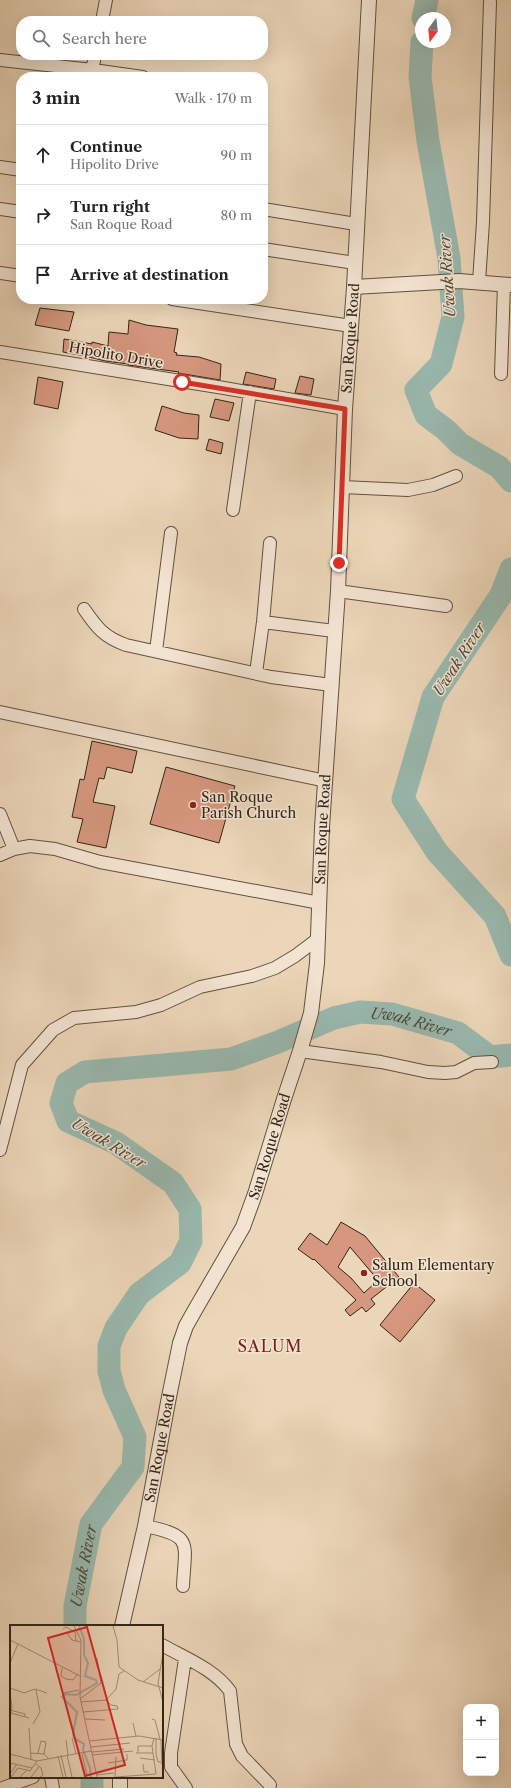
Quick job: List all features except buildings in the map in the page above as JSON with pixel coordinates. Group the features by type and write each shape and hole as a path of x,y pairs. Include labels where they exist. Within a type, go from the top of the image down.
{"street":[{"path":"103,16 106,0"},
{"name":"San Roque Road","path":"122,1625 145,1526 168,1397 180,1344 186,1326 243,1227 259,1181 311,1013 318,938 322,827 334,631 338,591 345,409 354,287 356,224 369,0"},
{"path":"479,282 484,222 490,2"},
{"path":"0,60 85,72"},
{"path":"92,72 95,60"},
{"path":"0,167 16,169"},
{"path":"0,209 16,211"},
{"path":"268,210 356,224"},
{"path":"268,250 355,263"},
{"path":"0,273 16,275"},
{"path":"354,287 459,282 479,282 507,285 501,374"},
{"path":"205,304 351,326"},
{"name":"Hipolito Drive","path":"0,352 250,392 345,409"},
{"path":"233,510 250,392"},
{"path":"342,487 408,490 433,485 456,476"},
{"path":"156,651 171,533"},
{"path":"256,673 263,622 270,543"},
{"path":"338,591 446,606"},
{"path":"84,609 98,630 110,639 126,645 271,677 331,685"},
{"path":"263,622 334,631"},
{"path":"0,712 326,780"},
{"path":"0,814 14,849"},
{"path":"0,855 14,849 30,846 55,850 100,862 320,903"},
{"path":"0,1150 22,1065 53,1030 74,1018 136,1012 161,1005 200,987 252,976 275,968 295,956 318,938"},
{"path":"300,1051 381,1062 428,1072 445,1073 456,1072 474,1063 492,1062"},
{"path":"145,1526 178,1535 183,1540 185,1548 183,1586"},
{"path":"163,1646 215,1675 230,1691 236,1744 242,1756 270,1785"},
{"path":"186,1659 170,1753 171,1767 186,1788"},
{"path":"3,1788 30,1778"},
{"path":"52,1778 53,1788"}],"waterway":[{"name":"Uwak River","path":"424,12 427,0"},
{"name":"Uwak River","path":"422,48 420,77 428,141 449,258 453,317 441,364 416,390 426,415 446,430 460,444 499,467 511,481"},
{"name":"Uwak River","path":"511,569 501,595 433,697 403,799 437,852 495,916 511,955"},
{"name":"Uwak River","path":"75,1625 75,1606 91,1524 133,1467 135,1437 114,1390 109,1371 109,1346 116,1328 139,1294 180,1263 191,1241 190,1209 173,1183 116,1143 68,1121 61,1103 67,1083 85,1072 231,1059 278,1042 334,1018 360,1012 392,1014 458,1033 490,1057 511,1055"},
{"name":"Uwak River","path":"92,1778 92,1788"}],"place":[{"name":"San Roque Parish Church","path":"193,805"},
{"name":"Salum Elementary School","path":"364,1273"}],"district":[{"name":"SALUM","path":"270,1346"}],"route":[{"path":"182,382 345,409 339,563"}]}
